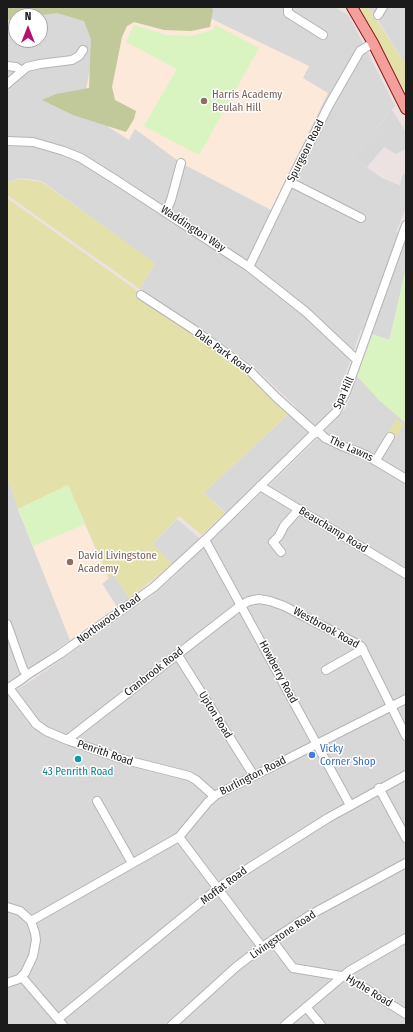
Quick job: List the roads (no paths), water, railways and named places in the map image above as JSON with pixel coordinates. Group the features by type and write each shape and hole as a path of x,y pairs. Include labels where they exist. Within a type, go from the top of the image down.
{"main road":[{"path":"352,7 373,43 406,109"}],"street":[{"path":"288,7 288,13 323,35"},
{"path":"378,15 383,7"},
{"name":"Spurgeon Road","path":"249,267 329,105 362,49 373,43"},
{"path":"7,84 27,67 72,60 79,56 83,50"},
{"path":"7,66 16,67 22,71"},
{"name":"Waddington Way","path":"7,140 43,144 74,155 166,212 249,267 306,312 357,360"},
{"path":"166,212 171,200 181,163"},
{"path":"290,182 361,218"},
{"name":"Spa Hill","path":"205,540 317,432 339,408 406,225"},
{"name":"Dale Park Road","path":"141,295 193,329 249,370 277,398 317,432"},
{"name":"The Lawns","path":"317,432 334,443 376,460 406,479"},
{"path":"376,460 390,438"},
{"name":"Beauchamp Road","path":"260,486 406,574"},
{"path":"281,552 273,542 280,536 284,526 299,509"},
{"name":"Howberry Road","path":"205,540 350,805"},
{"name":"Northwood Road","path":"8,688 60,654 150,590 205,540"},
{"name":"Westbrook Road","path":"241,605 249,601 259,599 276,603 308,617 357,643 363,649 406,736"},
{"name":"Cranbrook Road","path":"67,740 241,605"},
{"path":"7,624 23,669 27,675"},
{"path":"326,670 363,649"},
{"name":"Upton Road","path":"177,654 254,776"},
{"name":"Penrith Road","path":"8,688 39,727 67,740 122,759 189,776 198,781 214,796"},
{"name":"Burlington Road","path":"31,921 179,837 214,796 406,699"},
{"name":"Moffat Road","path":"60,1022 218,888 269,854 350,805 379,788 406,775"},
{"path":"379,788 406,838"},
{"path":"97,801 132,863"},
{"path":"179,837 262,947"},
{"name":"Livingstone Road","path":"172,1025 236,967 272,940 310,915 406,863"},
{"path":"7,907 20,911 31,921 35,933 35,948 27,969 22,977 7,983"},
{"path":"285,1025 343,976 406,938"},
{"name":"Hythe Road","path":"272,940 294,968 343,976 405,1011"},
{"path":"22,977 60,1022"},
{"path":"306,1007 321,1025"}],"place":[{"name":"Harris Academy Beulah Hill","path":"204,101"},
{"name":"David Livingstone Academy","path":"70,562"},
{"name":"Vicky Corner Shop","path":"312,755"},
{"name":"43 Penrith Road","path":"78,759"}]}
